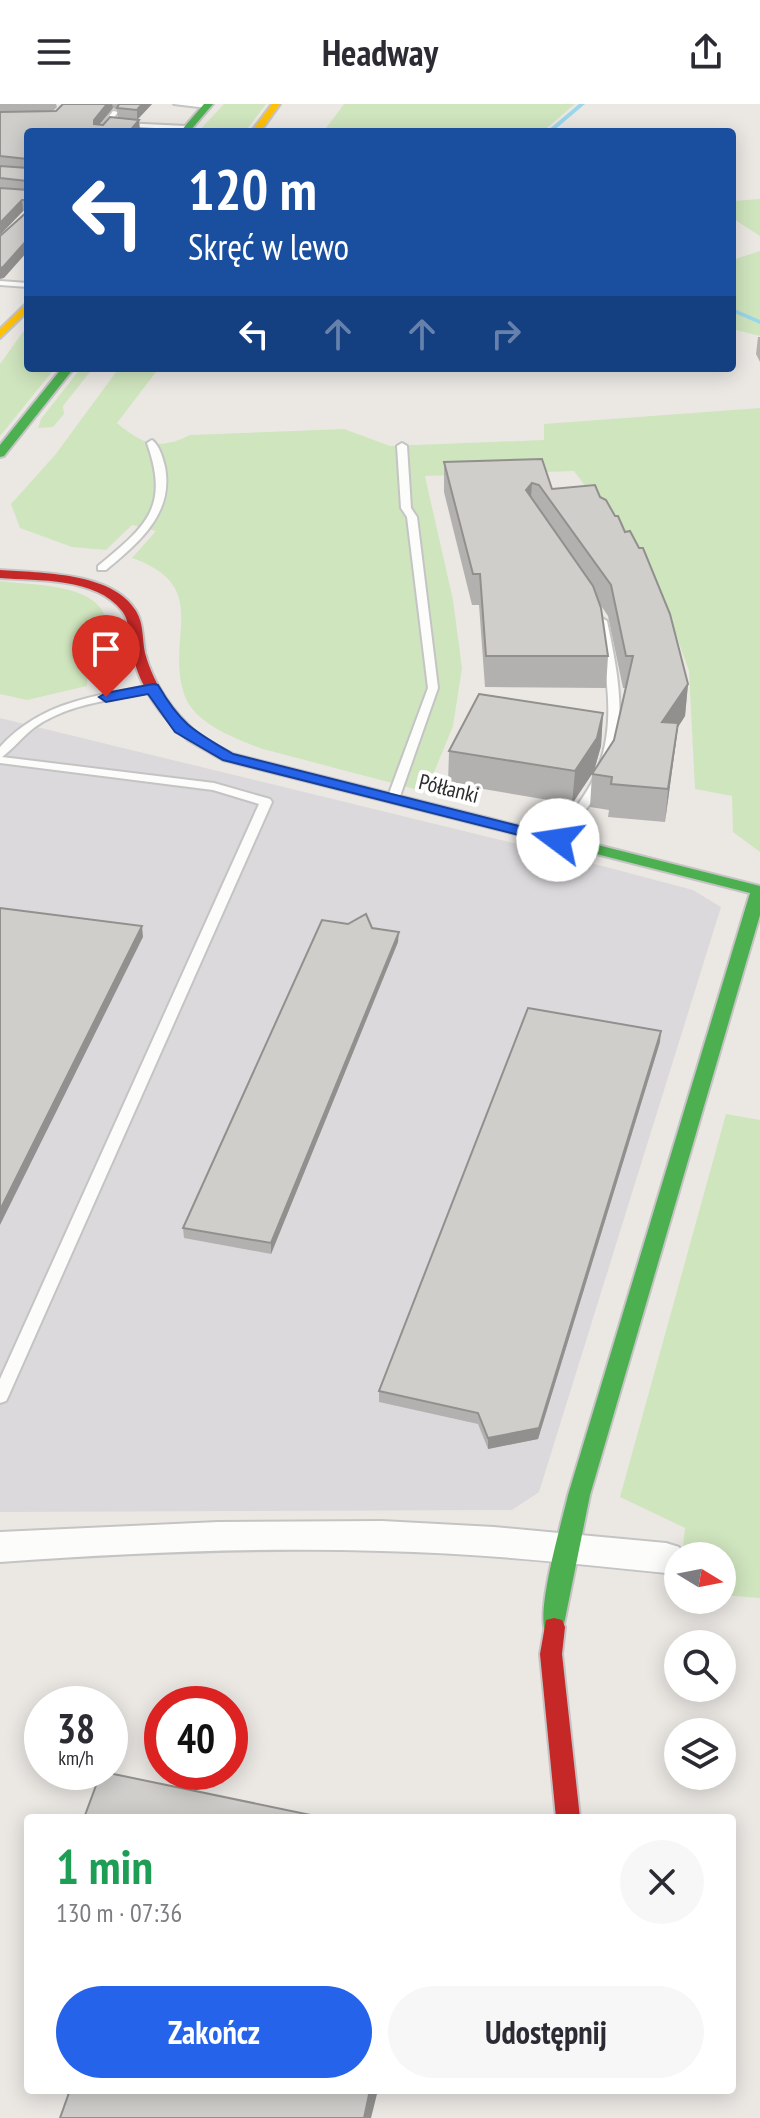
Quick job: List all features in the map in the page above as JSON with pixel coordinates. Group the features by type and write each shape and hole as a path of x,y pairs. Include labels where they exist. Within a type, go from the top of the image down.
{"street":[{"path":"258,128 276,104"},
{"path":"187,128 208,105"},
{"path":"0,335 24,309"},
{"path":"0,453 65,372"},
{"path":"79,562 111,571"},
{"name":"Półłanki","path":"0,574 79,585 122,603 133,615 138,650 159,702 180,729 210,748 249,763 760,891"},
{"path":"153,688 158,663"},
{"path":"568,1814 551,1654 566,1548 579,1495 760,891"},
{"path":"0,1547 127,1540 333,1535 436,1538 664,1558"}],"lane":[{"path":"177,104 208,105"},
{"path":"103,128 115,112"},
{"path":"107,122 166,128"},
{"path":"0,283 24,285"},
{"path":"111,571 158,513 162,478 160,461 152,443"},
{"path":"393,799 433,688 412,517 406,508 402,446"},
{"path":"558,840 590,796 603,772 615,684 601,618 595,608"},
{"path":"0,754 35,719 50,712 82,702 153,688"},
{"path":"0,760 214,787 266,802 0,1397"}],"shaded area":[{"path":"0,718 546,851 693,890 721,907 539,1492 512,1510 0,1512"}],"green space":[{"path":"224,104 266,104 248,128 202,128"},
{"path":"344,104 575,104 547,128 326,128"},
{"path":"760,199 760,236 736,221 736,201"},
{"path":"760,251 760,336 736,330 736,259"},
{"path":"24,331 24,372 52,372 0,436 0,364"},
{"path":"78,372 90,372 63,406 64,414 53,427 38,428 41,419"},
{"path":"116,372 156,372 117,423 134,436 159,444 190,435 344,429 390,446 544,440 544,424 760,408 760,852 733,832 732,796 695,789 689,671 657,582 574,471 425,476 453,600 462,668 453,726 426,792 263,749 217,729 197,714 184,694 180,673 179,598 172,583 157,570 132,558 156,531 132,525 106,550 72,547 20,528 11,504 55,455"},
{"path":"0,581 68,590 84,595 97,604 105,616 108,633 89,634 87,686 27,700 0,694"},
{"path":"726,1114 760,1120 760,1598 736,1596 736,1542 684,1542 685,1528 620,1497"}],"building":[{"path":"63,104 107,104 94,124 103,125 110,117 139,120 132,128 24,128 24,159 0,156 0,112 56,111"},
{"path":"119,104 142,104 137,110 117,108"},
{"path":"0,166 24,168 24,181 0,178"},
{"path":"0,188 24,190 24,200 0,223"},
{"path":"24,215 24,243 0,268 0,236"},
{"path":"542,459 552,489 595,485 600,497 618,516 625,532 630,531 639,548 643,548 670,614 688,684 662,722 678,723 668,789 611,784 612,777 592,774 614,740 633,656 626,656 611,585 539,485 532,483 526,490 593,586 601,608 608,656 486,656 480,574 473,574 444,462"},
{"path":"479,694 603,713 597,738 575,771 449,751"},
{"path":"0,908 142,926 0,1210"},
{"path":"366,914 372,928 399,932 271,1243 183,1228 322,920 348,924"},
{"path":"528,1008 661,1031 539,1428 488,1438 478,1413 379,1391"},
{"path":"128,1777 144,1780 144,1790 190,1790 306,1814 85,1814 94,1790 128,1790"},
{"path":"69,2094 369,2094 364,2118 60,2118"}],"waterway":[{"path":"554,128 582,104"},
{"path":"736,312 760,322"}],"traffic: fast":[{"path":"188,128 209,104"},
{"path":"0,453 65,372"},
{"path":"562,841 760,891"},
{"path":"554,1627 558,1588 579,1495 759,891"}],"traffic: slow":[{"path":"258,128 276,104"},
{"path":"0,335 24,309"},
{"path":"193,737 228,757 562,841"}],"traffic: jam":[{"path":"0,574 68,580 86,584 116,598 128,609 133,619 138,651 152,688 174,719 193,737"},
{"path":"554,1627 551,1654 568,1814"}],"route":[{"path":"106,697 153,688 159,702 180,729 194,740 228,757 558,840"}]}
